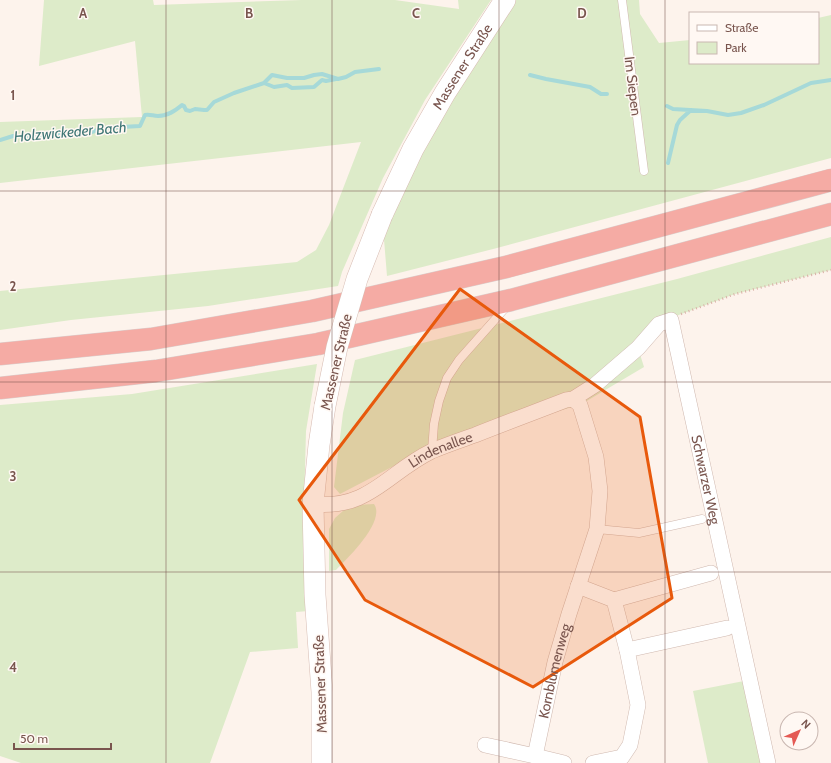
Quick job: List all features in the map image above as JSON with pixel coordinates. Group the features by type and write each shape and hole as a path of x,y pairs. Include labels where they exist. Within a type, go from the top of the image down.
{"highway":[{"path":"0,354 151,339 319,309 506,267 831,180"},
{"path":"0,388 156,371 318,344 511,300 831,214"}],"main road":[{"name":"Massener Straße","path":"322,763 322,692 315,595 313,504 319,444 337,347 357,279 382,215 413,149 445,93 505,0"}],"street":[{"path":"573,399 595,385 638,348 659,324 671,320"},
{"name":"Schwarzer Weg","path":"671,320 768,763"},
{"name":"Lindenallee","path":"313,504 324,505 354,501 375,490 409,464 432,451 566,400 573,399"},
{"name":"Kornblumenweg","path":"535,756 555,662 597,528 600,491 596,457 582,410 580,405 573,399"},
{"path":"578,586 614,600 711,573"},
{"path":"593,763 622,757 630,745 638,705 627,650 614,600"},
{"path":"627,650 727,628"},
{"path":"485,745 564,763"}],"lane":[{"name":"Im Siepen","path":"622,0 644,172"},
{"path":"432,451 434,424 439,401 447,378 459,360 511,300"},
{"path":"597,528 639,533 702,519"}],"path":[{"path":"671,320 676,316 735,294 831,270"}],"highlighted area":[{"path":"460,289 640,417 672,598 533,687 365,600 299,500"}],"green space":[{"path":"44,0 153,0 154,5 302,0 395,0 459,9 458,0 491,0 425,100 383,178 342,272 338,286 208,306 71,320 0,330 0,291 297,262 316,250 329,225 361,142 0,183 0,122 142,117 135,41 39,66"},
{"path":"505,0 639,0 640,14 659,43 689,40 689,64 819,64 819,18 831,15 831,158 387,276 382,215"},
{"path":"831,237 831,270 735,294 676,316 638,348 644,367 580,405 436,444 340,494 334,487 343,413 355,360 677,279"},
{"path":"317,364 306,431 304,507 309,611 296,612 298,648 250,652 210,763 21,763 0,756 0,405 132,394"},
{"path":"374,504 376,511 375,520 364,539 336,570 329,571 329,529 335,518 344,510 356,505"},
{"path":"749,680 767,763 708,763 693,691"}],"waterway":[{"name":"Holzwickeder Bach","path":"0,140 13,136 47,136 71,133 86,134 103,128 140,126 145,115 165,115 182,105 186,110 190,111 195,109 207,110 214,102 234,93 264,83 272,75 287,78 304,78 322,74 338,79 355,72 379,69"},
{"name":"Holzwickeder Bach","path":"530,75 590,87 601,94 607,94"},
{"path":"264,83 274,87 287,85 292,88 314,87 322,80 326,81 336,79"},
{"name":"Holzwickeder Bach","path":"667,106 673,109 707,111 728,115 741,113 764,105 811,83 831,80"},
{"path":"668,163 677,125 680,120 691,110"}]}
